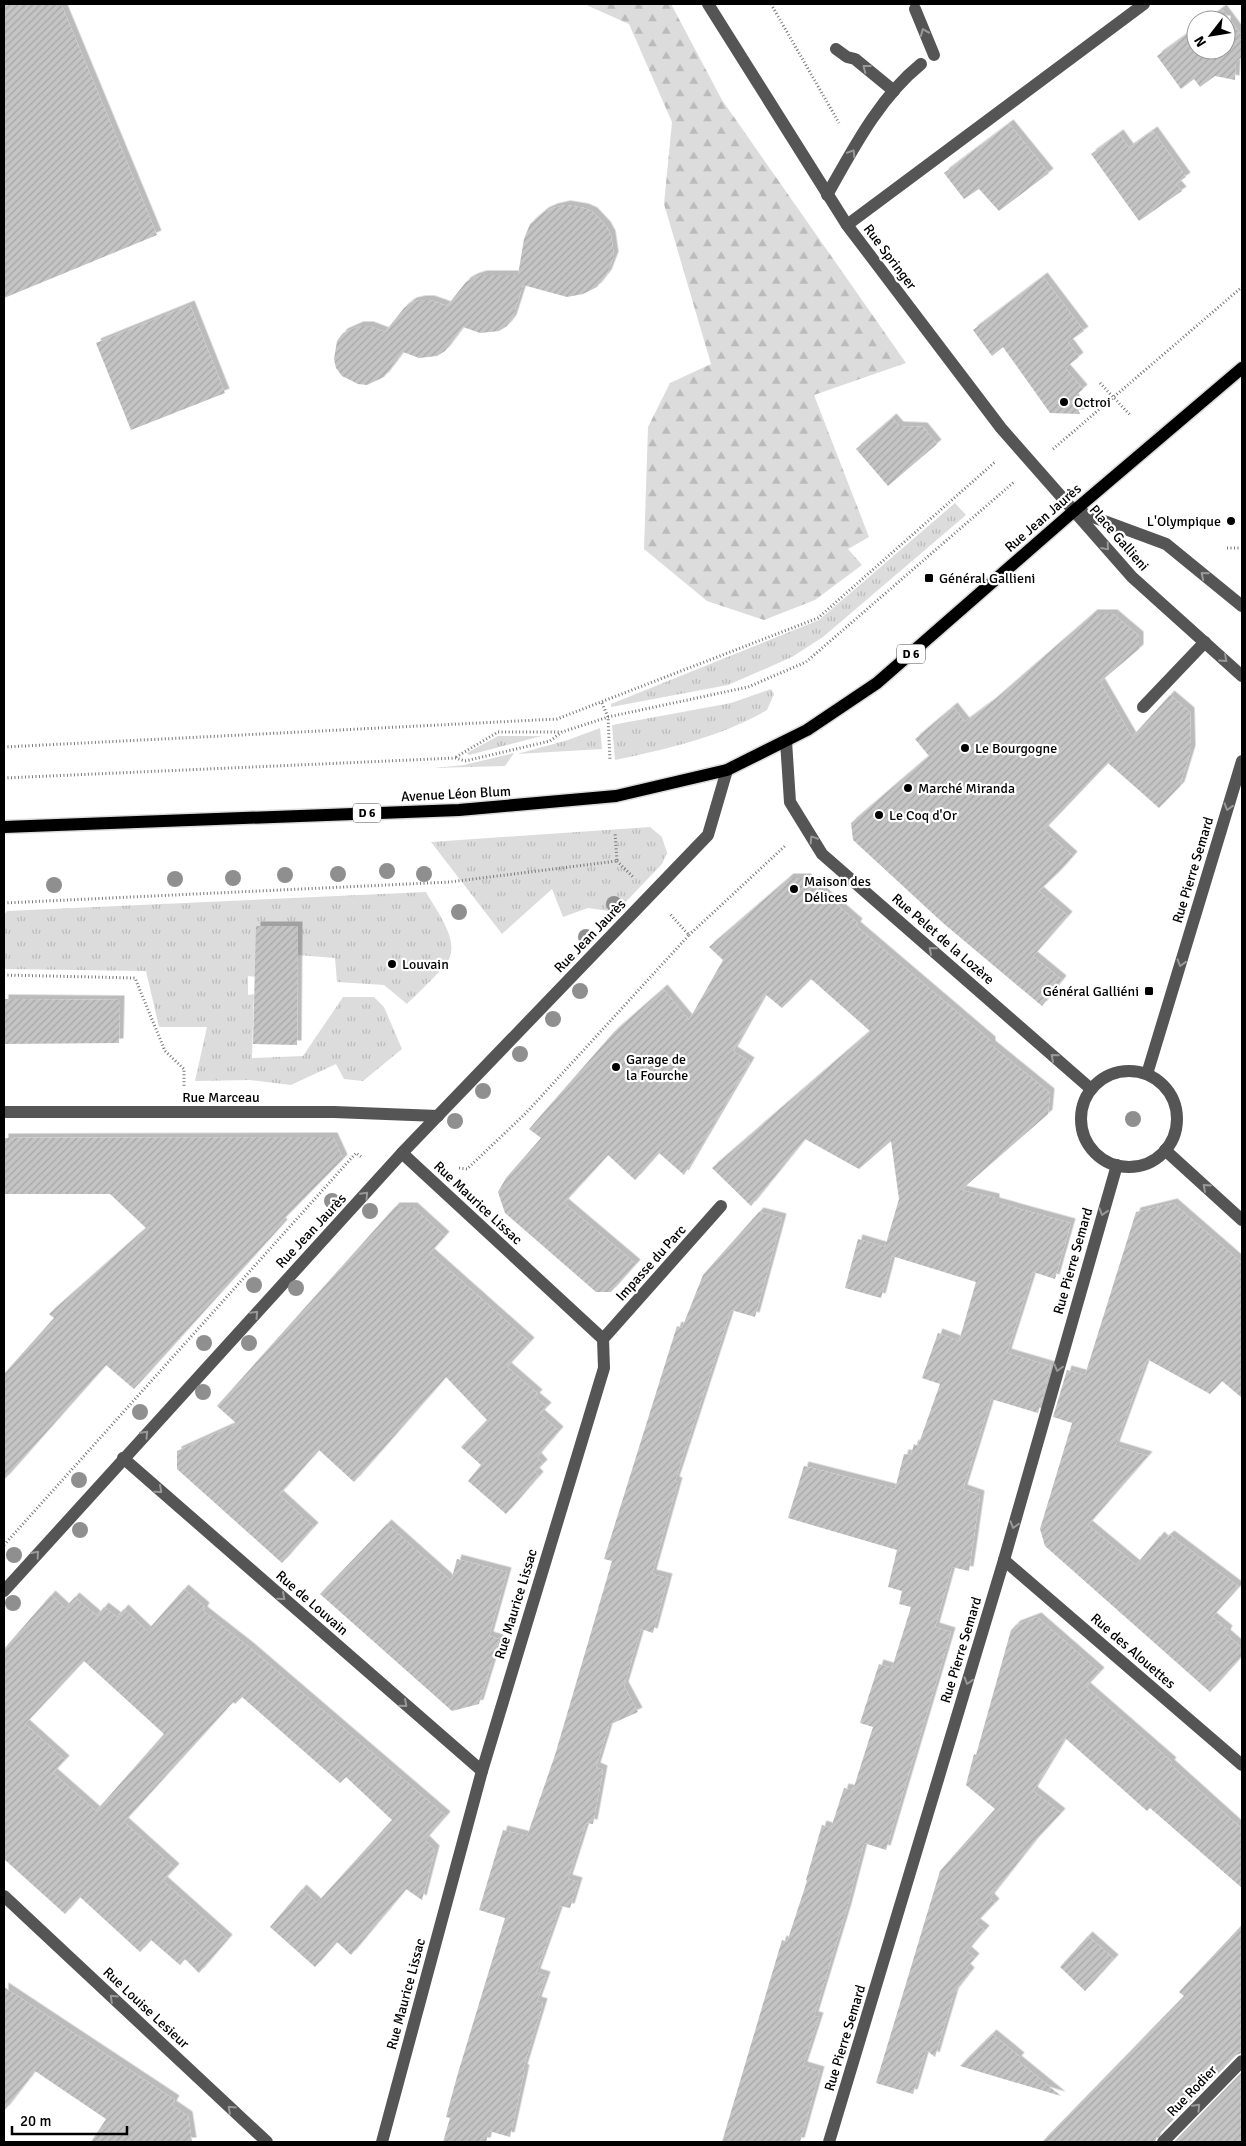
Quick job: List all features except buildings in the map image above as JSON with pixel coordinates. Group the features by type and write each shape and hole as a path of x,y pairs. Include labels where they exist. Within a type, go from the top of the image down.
{"main road":[{"name":"Rue Jean Jaurès","path":"727,770 807,730 878,683 1075,510 1242,368"},
{"name":"Avenue Léon Blum","path":"4,827 460,810 616,796 727,770"}],"street":[{"name":"Rue Springer","path":"708,4 847,225 1001,428 1075,510"},
{"path":"847,225 1144,4"},
{"path":"915,9 934,55"},
{"path":"836,49 847,57 855,59 894,91"},
{"path":"827,195 842,168 894,91 902,80 921,64"},
{"name":"Place Gallieni","path":"1075,510 1166,544 1242,606"},
{"name":"Place Gallieni","path":"1075,510 1132,577 1242,676"},
{"path":"1143,707 1205,642"},
{"name":"Rue Pelet de la Lozère","path":"786,740 790,802 822,854 1090,1089"},
{"name":"Rue Pierre Semard","path":"1147,1074 1242,760"},
{"name":"Rue Jean Jaurès","path":"4,1591 402,1153 708,834 727,770"},
{"path":"1133,1070 1147,1074 1161,1083 1171,1094 1176,1108 1177,1123 1173,1138 1156,1159 1143,1165 1130,1167 1116,1165 1102,1159 1091,1148 1083,1134 1080,1118 1083,1103 1090,1089 1102,1078 1117,1071 1133,1070"},
{"name":"Rue Marceau","path":"4,1112 334,1112 438,1116"},
{"path":"1165,1150 1242,1220"},
{"name":"Rue Maurice Lissac","path":"382,2142 482,1771 604,1368 603,1339 402,1153"},
{"name":"Rue Pierre Semard","path":"829,2142 1004,1560 1116,1165"},
{"name":"Impasse du Parc","path":"603,1339 721,1206"},
{"name":"Rue de Louvain","path":"123,1458 482,1771"},
{"name":"Rue des Alouettes","path":"1004,1560 1242,1765"},
{"name":"Rue Louise Lesieur","path":"4,1896 267,2142"},
{"name":"Rue Rodier","path":"1163,2142 1242,2061"}],"path":[{"path":"772,4 843,131 836,156 842,168"},
{"path":"1068,436 1242,287"},
{"path":"1100,383 1131,416"},
{"path":"4,747 557,719 818,618 996,462"},
{"path":"456,758 498,732 562,732 608,717 748,687 806,662 1009,487"},
{"path":"1228,548 1242,548"},
{"path":"602,703 608,717 610,760"},
{"path":"4,778 456,758 465,761 550,741 562,732"},
{"path":"4,903 460,881 617,861 615,833"},
{"path":"689,935 789,842"},
{"path":"4,975 135,978 165,1051 184,1069 184,1086"}],"green space":[{"path":"584,4 671,4 722,100 906,363 814,395 869,537 848,549 862,565 815,600 764,620 707,601 644,549 648,427 670,383 711,364 664,204 672,122 629,24"},
{"path":"955,503 966,515 823,637 792,657 728,685 611,707 611,704 819,620"},
{"path":"771,689 774,694 767,710 731,728 693,741 615,760 612,725 731,703"},
{"path":"600,728 602,749 517,754 568,740"},
{"path":"498,736 542,736 469,755 467,753"},
{"path":"514,753 505,766 434,768 464,765"},
{"path":"650,827 662,837 667,853 662,864 616,912 588,908 563,917 552,889 502,934 431,842"},
{"path":"426,892 445,924 451,942 451,951 449,959 442,969 407,1004 384,985 337,982 335,958 298,955 298,926 256,926 256,977 248,976 248,995 254,994 252,1058 303,1056 343,997 374,997 384,1007 402,1049 363,1081 344,1079 336,1064 291,1085 250,1080 195,1081 207,1027 159,1027 146,971 4,969 4,915 7,911"}],"place":[{"name":"Octroi","path":"1064,402"},
{"name":"L'Olympique","path":"1231,521"},
{"name":"Général Gallieni","path":"929,578"},
{"name":"Le Bourgogne","path":"965,748"},
{"name":"Marché Miranda","path":"908,788"},
{"name":"Le Coq d'Or","path":"879,815"},
{"name":"Maison des Délices","path":"794,889"},
{"name":"Louvain","path":"392,964"},
{"name":"Général Galliéni","path":"1149,991"},
{"name":"Garage de la Fourche","path":"616,1067"}]}
